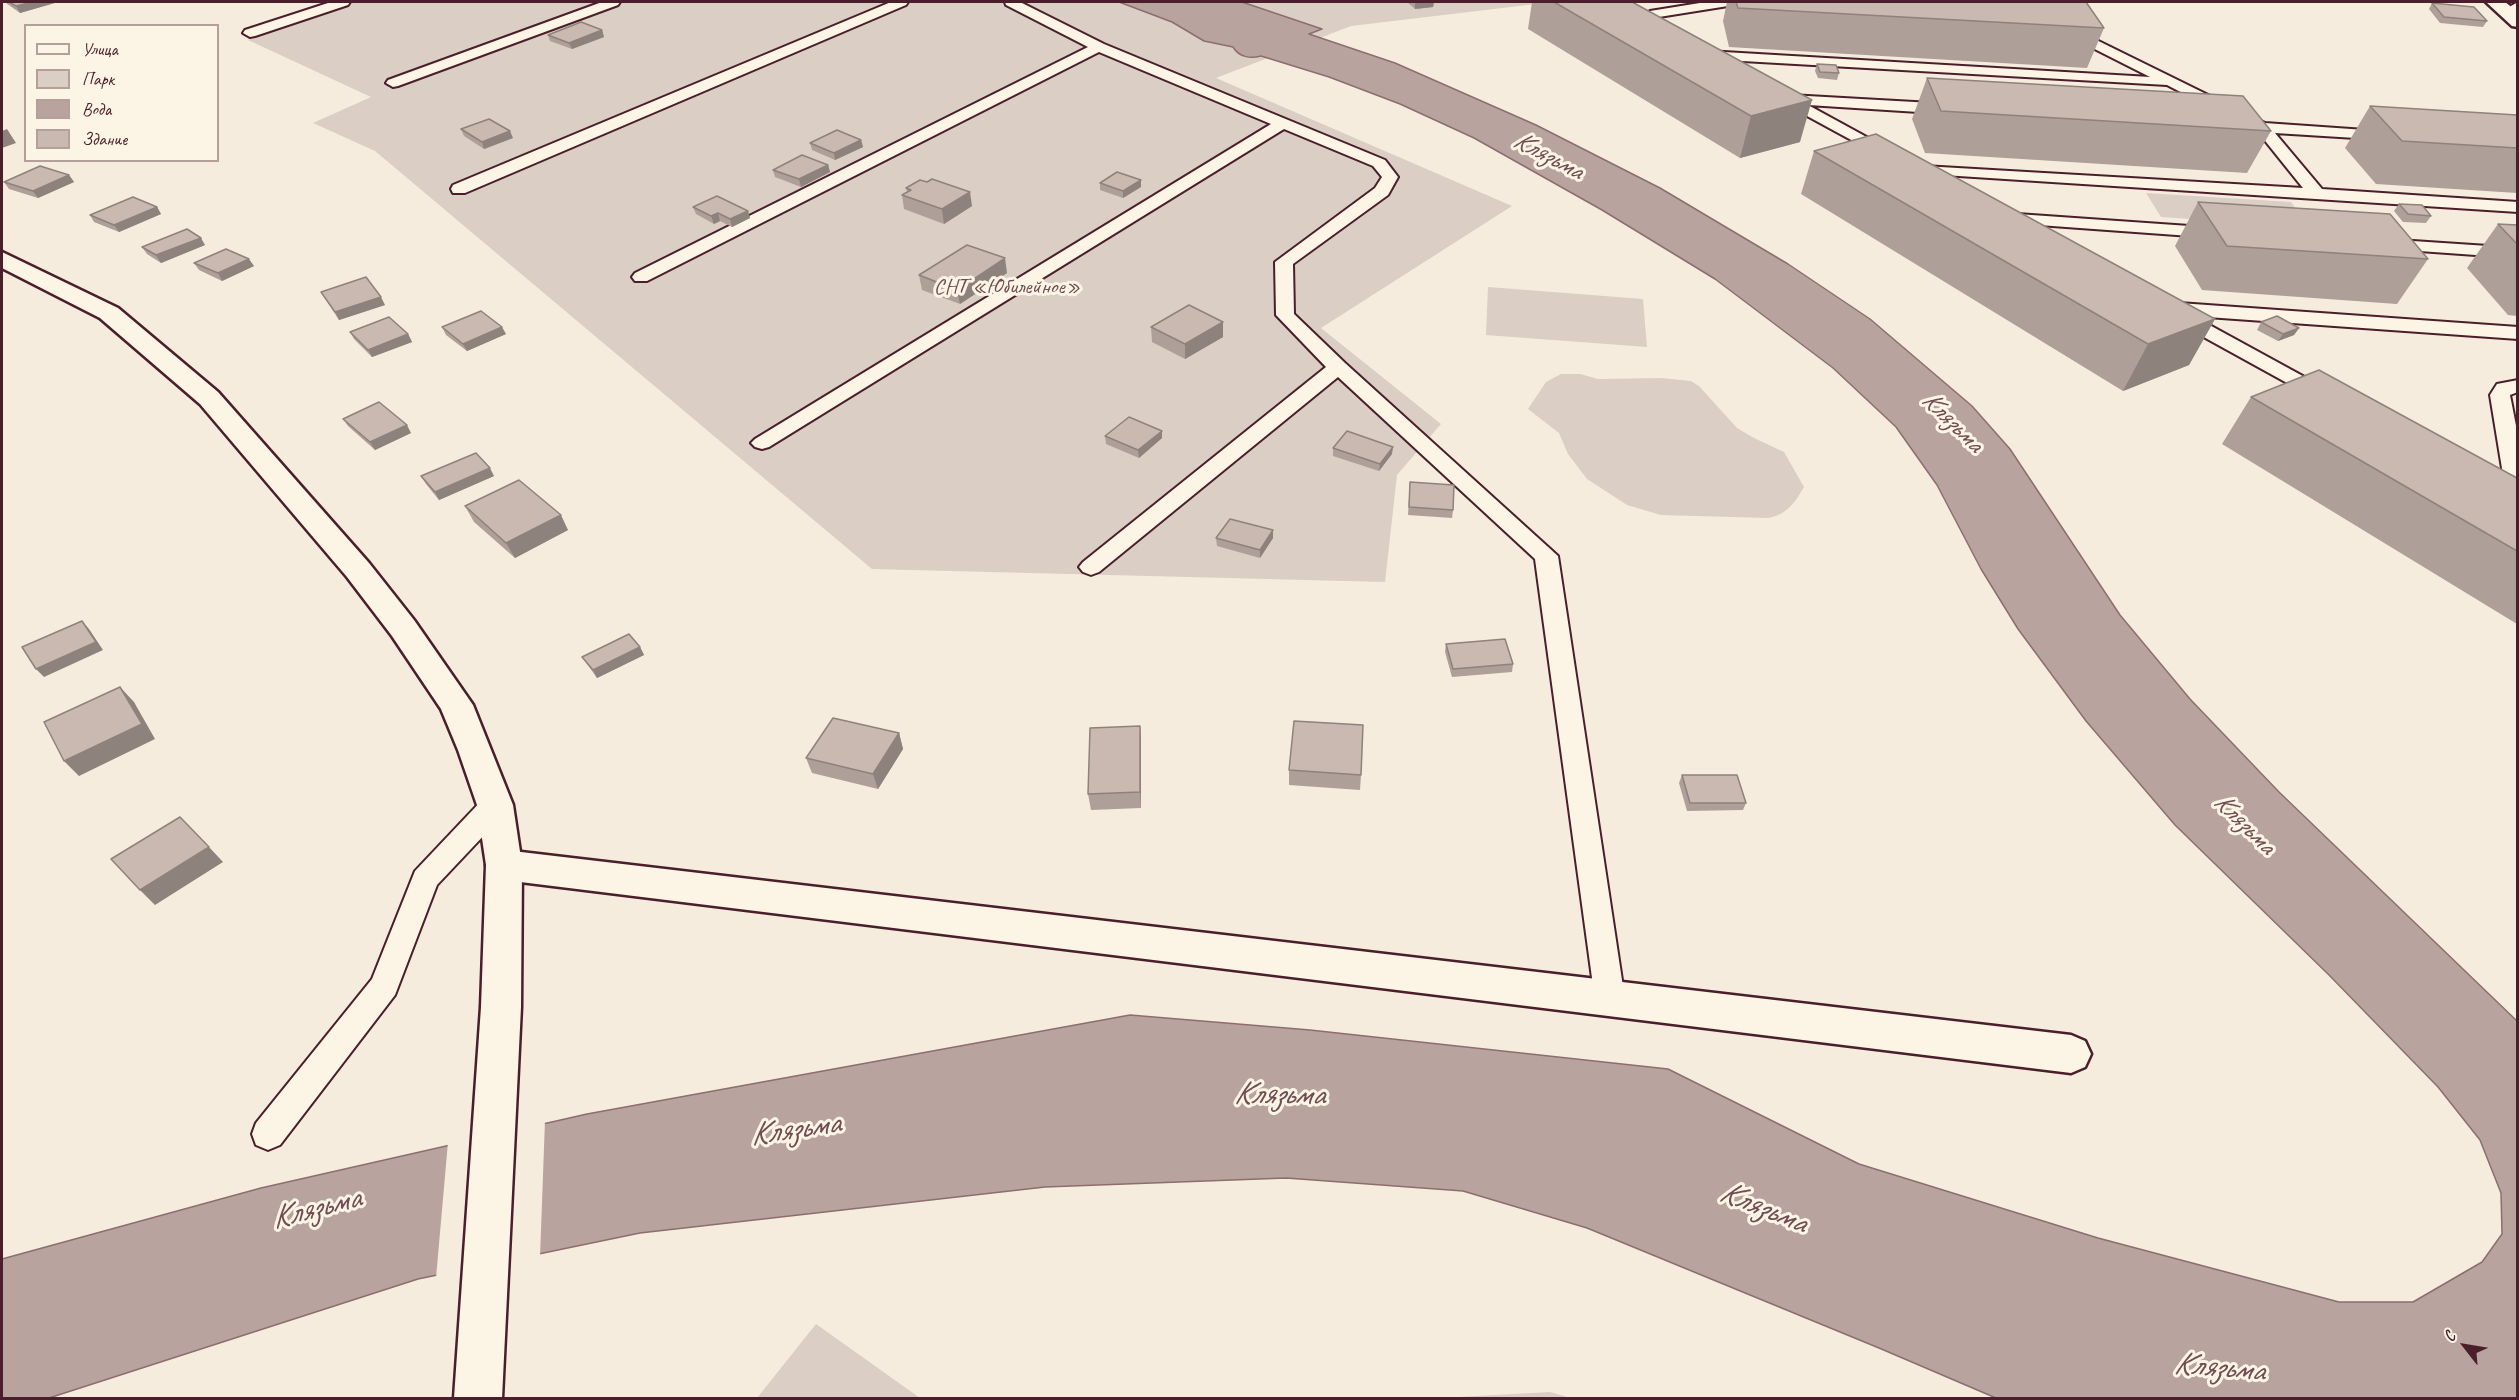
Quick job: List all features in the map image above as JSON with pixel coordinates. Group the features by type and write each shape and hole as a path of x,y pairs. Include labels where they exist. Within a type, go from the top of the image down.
{"main road":[{"path":"2495,2 2516,16"},
{"path":"2,259 109,313 209,398 358,570 403,628 456,705 495,805 504,865 501,1006 477,1398"},
{"path":"504,865 2071,1054"}],"lane":[{"path":"250,33 343,2"},
{"path":"393,83 613,2"},
{"path":"459,189 901,2"},
{"path":"1011,2 1053,26 1099,47 1379,163 1390,177 1382,191 1284,262 1285,315 1338,368 1546,556 1610,1000"},
{"path":"1737,72 1651,24 1648,19 1655,14 1719,3 1774,4"},
{"path":"2054,23 2263,128 2317,194"},
{"path":"641,277 1099,47"},
{"path":"1707,55 2174,83"},
{"path":"1766,88 1942,185"},
{"path":"1786,99 1961,109"},
{"path":"762,442 1282,124"},
{"path":"2217,125 2402,136"},
{"path":"1912,168 2517,207"},
{"path":"2033,235 1998,216 2238,234"},
{"path":"2368,243 2517,253"},
{"path":"2346,407 2160,305 2517,333"},
{"path":"1091,567 1338,368"},
{"path":"2517,386 2504,388 2500,395 2517,500"},
{"path":"2497,491 2517,500"},
{"path":"268,1134 384,986 425,879 495,805"}],"green space":[{"name":"СНТ «Юбилейное»","path":"355,2 1553,2 1351,26 1216,78 1512,206 1321,328 1441,424 1397,475 1385,582 872,569 375,151 313,123 371,97 248,40"},
{"path":"2146,193 2291,202 2309,227 2161,217"},
{"path":"1488,287 1643,299 1647,347 1486,335"},
{"path":"1561,374 1580,374 1598,379 1661,378 1691,381 1699,386 1737,428 1784,452 1804,487 1789,507 1780,514 1768,518 1661,515 1627,505 1587,479 1568,454 1559,433 1528,409 1546,382"},
{"path":"816,1324 920,1398 757,1398"},
{"path":"1550,1392 1571,1398 1439,1398"}],"water":[{"name":"Клязьма","path":"1119,2 1242,2 1322,29 1309,34 1395,63 1536,125 1660,188 1788,264 1870,319 1972,406 2010,449 2120,615 2190,699 2279,792 2517,1021 2517,1398 1996,1398 1587,1228 1463,1191 1286,1178 1045,1187 640,1233 418,1279 49,1398 2,1398 2,1259 261,1188 587,1114 1130,1015 1310,1030 1668,1069 1859,1164 2098,1238 2339,1302 2413,1302 2482,1262 2502,1234 2501,1193 2480,1140 2438,1087 2329,975 2175,825 2086,721 2018,629 1981,569 1937,485 1896,427 1833,368 1715,279 1602,210 1474,138 1400,104 1329,77 1261,56 1245,56 1233,47 1204,41 1172,22"}],"pier":[{"path":"545,1120 540,1257 436,1278 448,1142"}],"building":[{"path":"9,2 33,2 16,6"},
{"path":"1554,2 1632,2 1812,100 1751,116"},
{"path":"1736,2 2086,2 2104,28 1738,8"},
{"path":"2432,3 2474,7 2487,21 2444,17"},
{"path":"581,22 602,30 569,43 548,35"},
{"path":"1817,64 1836,65 1839,73 1820,72"},
{"path":"1927,78 2243,96 2271,131 1941,111"},
{"path":"2370,106 2517,115 2517,148 2402,141"},
{"path":"489,119 510,131 482,142 461,129"},
{"path":"837,130 861,140 834,153 810,143"},
{"path":"1876,134 2215,319 2148,344 1814,151"},
{"path":"802,155 828,165 799,179 773,170"},
{"path":"40,166 69,175 33,191 4,182"},
{"path":"1117,172 1141,180 1123,191 1100,183"},
{"path":"932,179 970,192 942,209 902,195 911,190 906,188 920,180 927,182"},
{"path":"717,196 748,211 730,219 718,213 711,216 693,207"},
{"path":"133,197 157,207 114,225 90,215"},
{"path":"2198,202 2390,214 2428,259 2227,246"},
{"path":"2399,204 2422,205 2431,216 2408,214"},
{"path":"2498,224 2517,225 2517,244"},
{"path":"187,229 201,238 156,255 142,247"},
{"path":"967,245 1005,258 957,290 919,275"},
{"path":"226,249 249,259 218,273 194,263"},
{"path":"366,277 381,297 335,312 321,292"},
{"path":"1189,305 1223,322 1185,344 1151,327"},
{"path":"481,311 502,327 463,344 442,327"},
{"path":"2277,316 2299,328 2283,334 2261,322"},
{"path":"389,317 408,334 368,350 350,332"},
{"path":"2319,370 2517,478 2517,551 2251,397"},
{"path":"379,402 407,425 370,442 343,419"},
{"path":"1129,417 1162,431 1138,450 1105,436"},
{"path":"1347,431 1393,447 1380,464 1333,448"},
{"path":"476,453 490,468 435,492 421,476"},
{"path":"519,480 561,515 506,543 465,506"},
{"path":"1410,482 1454,485 1453,510 1409,507"},
{"path":"1230,519 1273,530 1260,550 1216,538"},
{"path":"82,621 96,642 36,669 22,647"},
{"path":"629,634 640,647 593,670 582,657"},
{"path":"1505,639 1513,664 1453,669 1446,644"},
{"path":"120,687 142,724 64,761 44,722"},
{"path":"833,718 899,733 873,774 806,758"},
{"path":"1294,721 1363,725 1361,775 1289,770"},
{"path":"1140,726 1140,792 1088,794 1090,728"},
{"path":"1682,775 1737,775 1746,803 1690,803"},
{"path":"180,817 209,847 140,890 111,859"}]}
